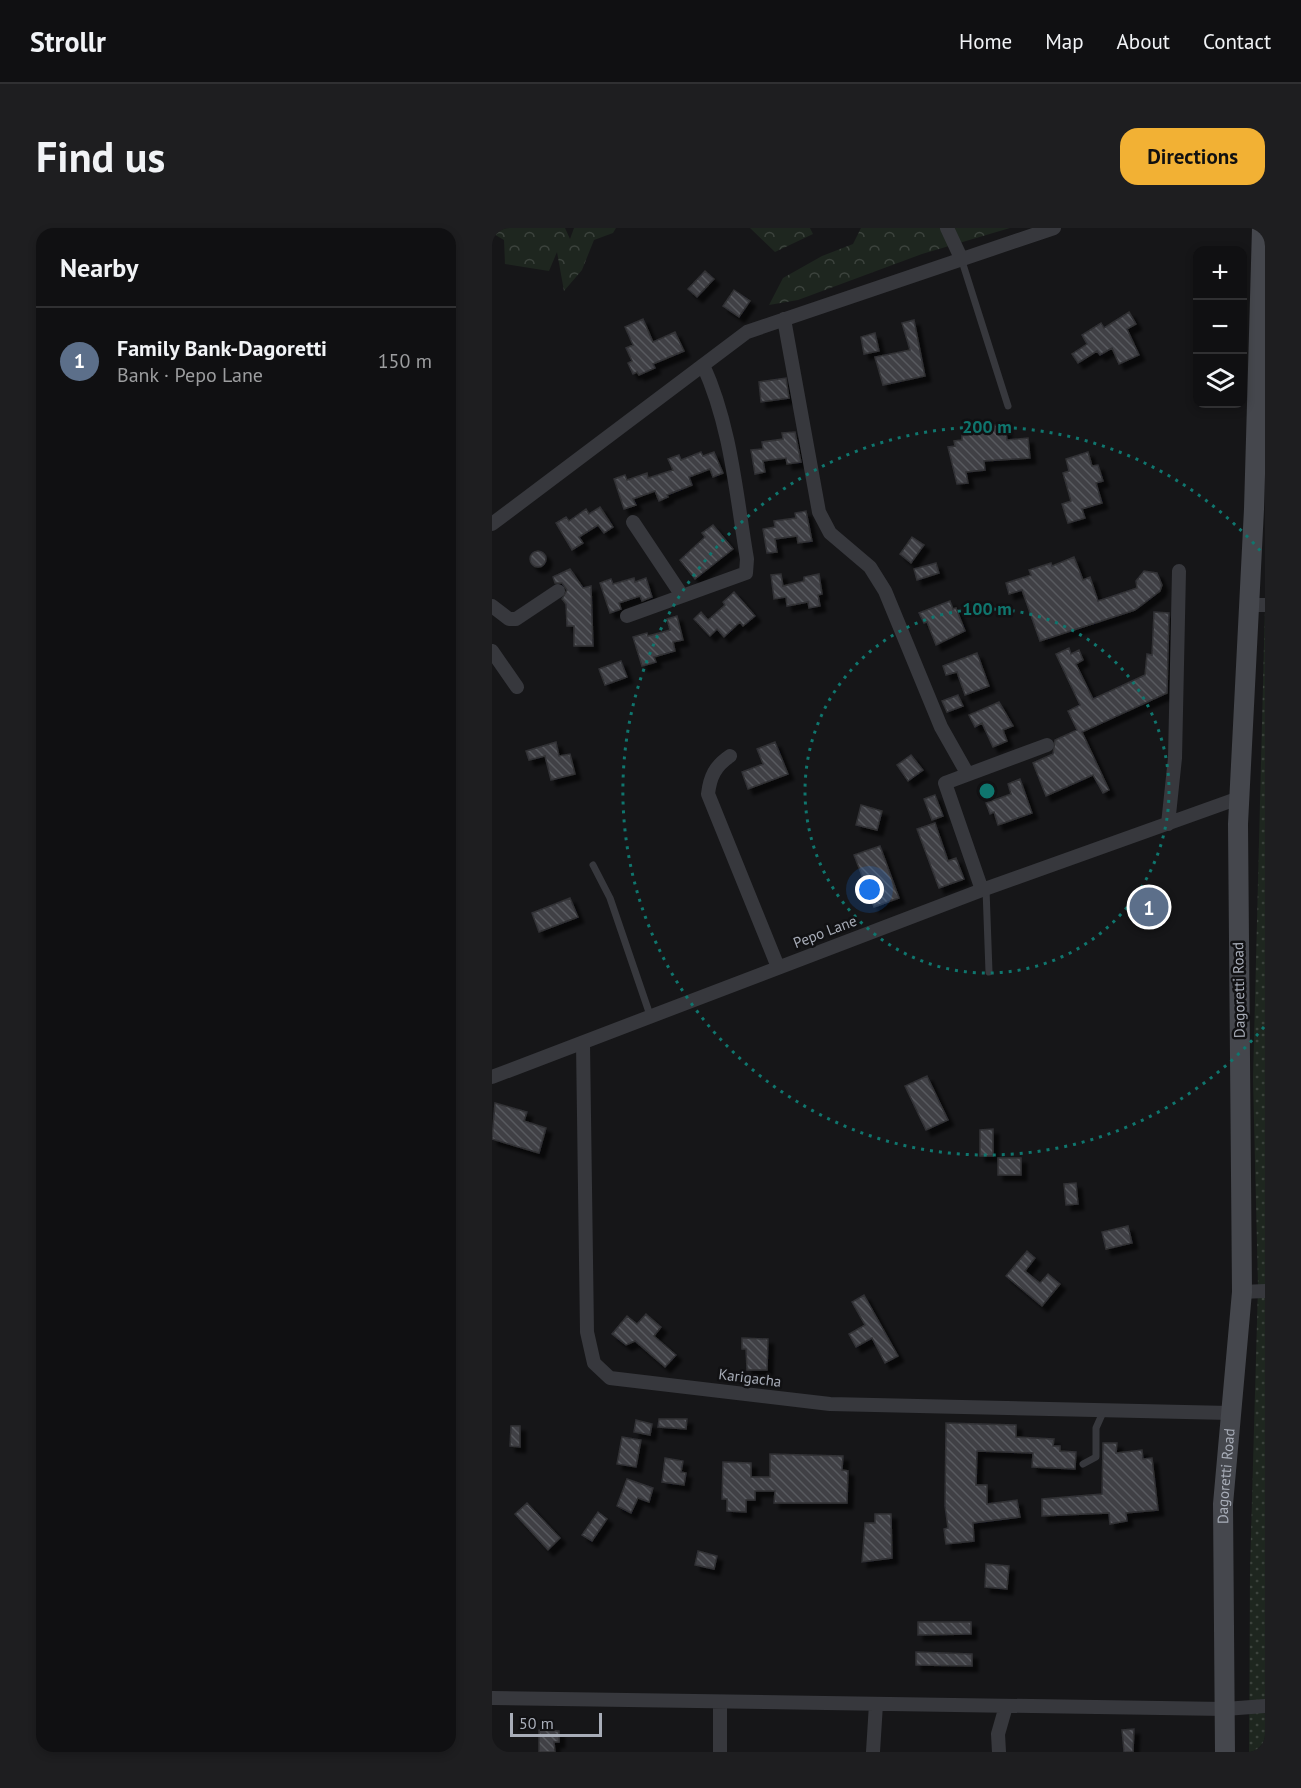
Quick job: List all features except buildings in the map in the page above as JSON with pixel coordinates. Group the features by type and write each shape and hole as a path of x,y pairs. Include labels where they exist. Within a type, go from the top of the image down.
{"main road":[{"name":"Dagoretti Road","path":"1225,1752 1222,1504 1242,1292 1239,798 1256,605 1262,228"}],"street":[{"path":"947,228 961,258"},
{"path":"492,524 747,332 1054,228"},
{"path":"784,319 819,512 830,533 870,567 885,591 941,727 967,773"},
{"path":"627,616 681,594 746,573 747,559 723,419 715,391 703,365"},
{"path":"633,522 681,594"},
{"path":"1168,824 1175,758 1179,572"},
{"path":"492,606 509,619 516,619 558,591"},
{"path":"492,651 517,687"},
{"path":"984,890 945,788 947,781 1047,745"},
{"path":"730,756 721,762 710,777 708,794 778,967"},
{"name":"Pepo Lane","path":"492,1077 650,1015 984,890 1239,798"},
{"name":"Karigacha","path":"583,1043 587,1332 594,1363 610,1378 830,1404 1230,1413"},
{"path":"1242,1292 1265,1291"},
{"path":"492,1698 1225,1709 1265,1706"},
{"path":"720,1702 720,1752"},
{"path":"873,1752 876,1704"},
{"path":"999,1752 998,1734 1006,1706"}],"lane":[{"path":"961,258 1008,406"},
{"path":"593,865 610,898 650,1015"},
{"path":"984,890 989,972"},
{"path":"1083,1464 1096,1457 1096,1428 1104,1410"}],"green space":[{"path":"492,228 565,228 570,239 574,228 616,228 613,233 594,240 582,270 564,291 557,252 549,271 505,264 504,240 492,233"},
{"path":"750,228 810,228 813,234 775,252"},
{"path":"861,228 1010,228 922,254 798,300 769,305 783,278 822,256 853,244"},
{"path":"1265,605 1265,1752 1249,1752 1250,1571 1258,1286 1253,1079"}],"place":[{"name":"Family Bank-Dagoretti","path":"1149,907"}]}
